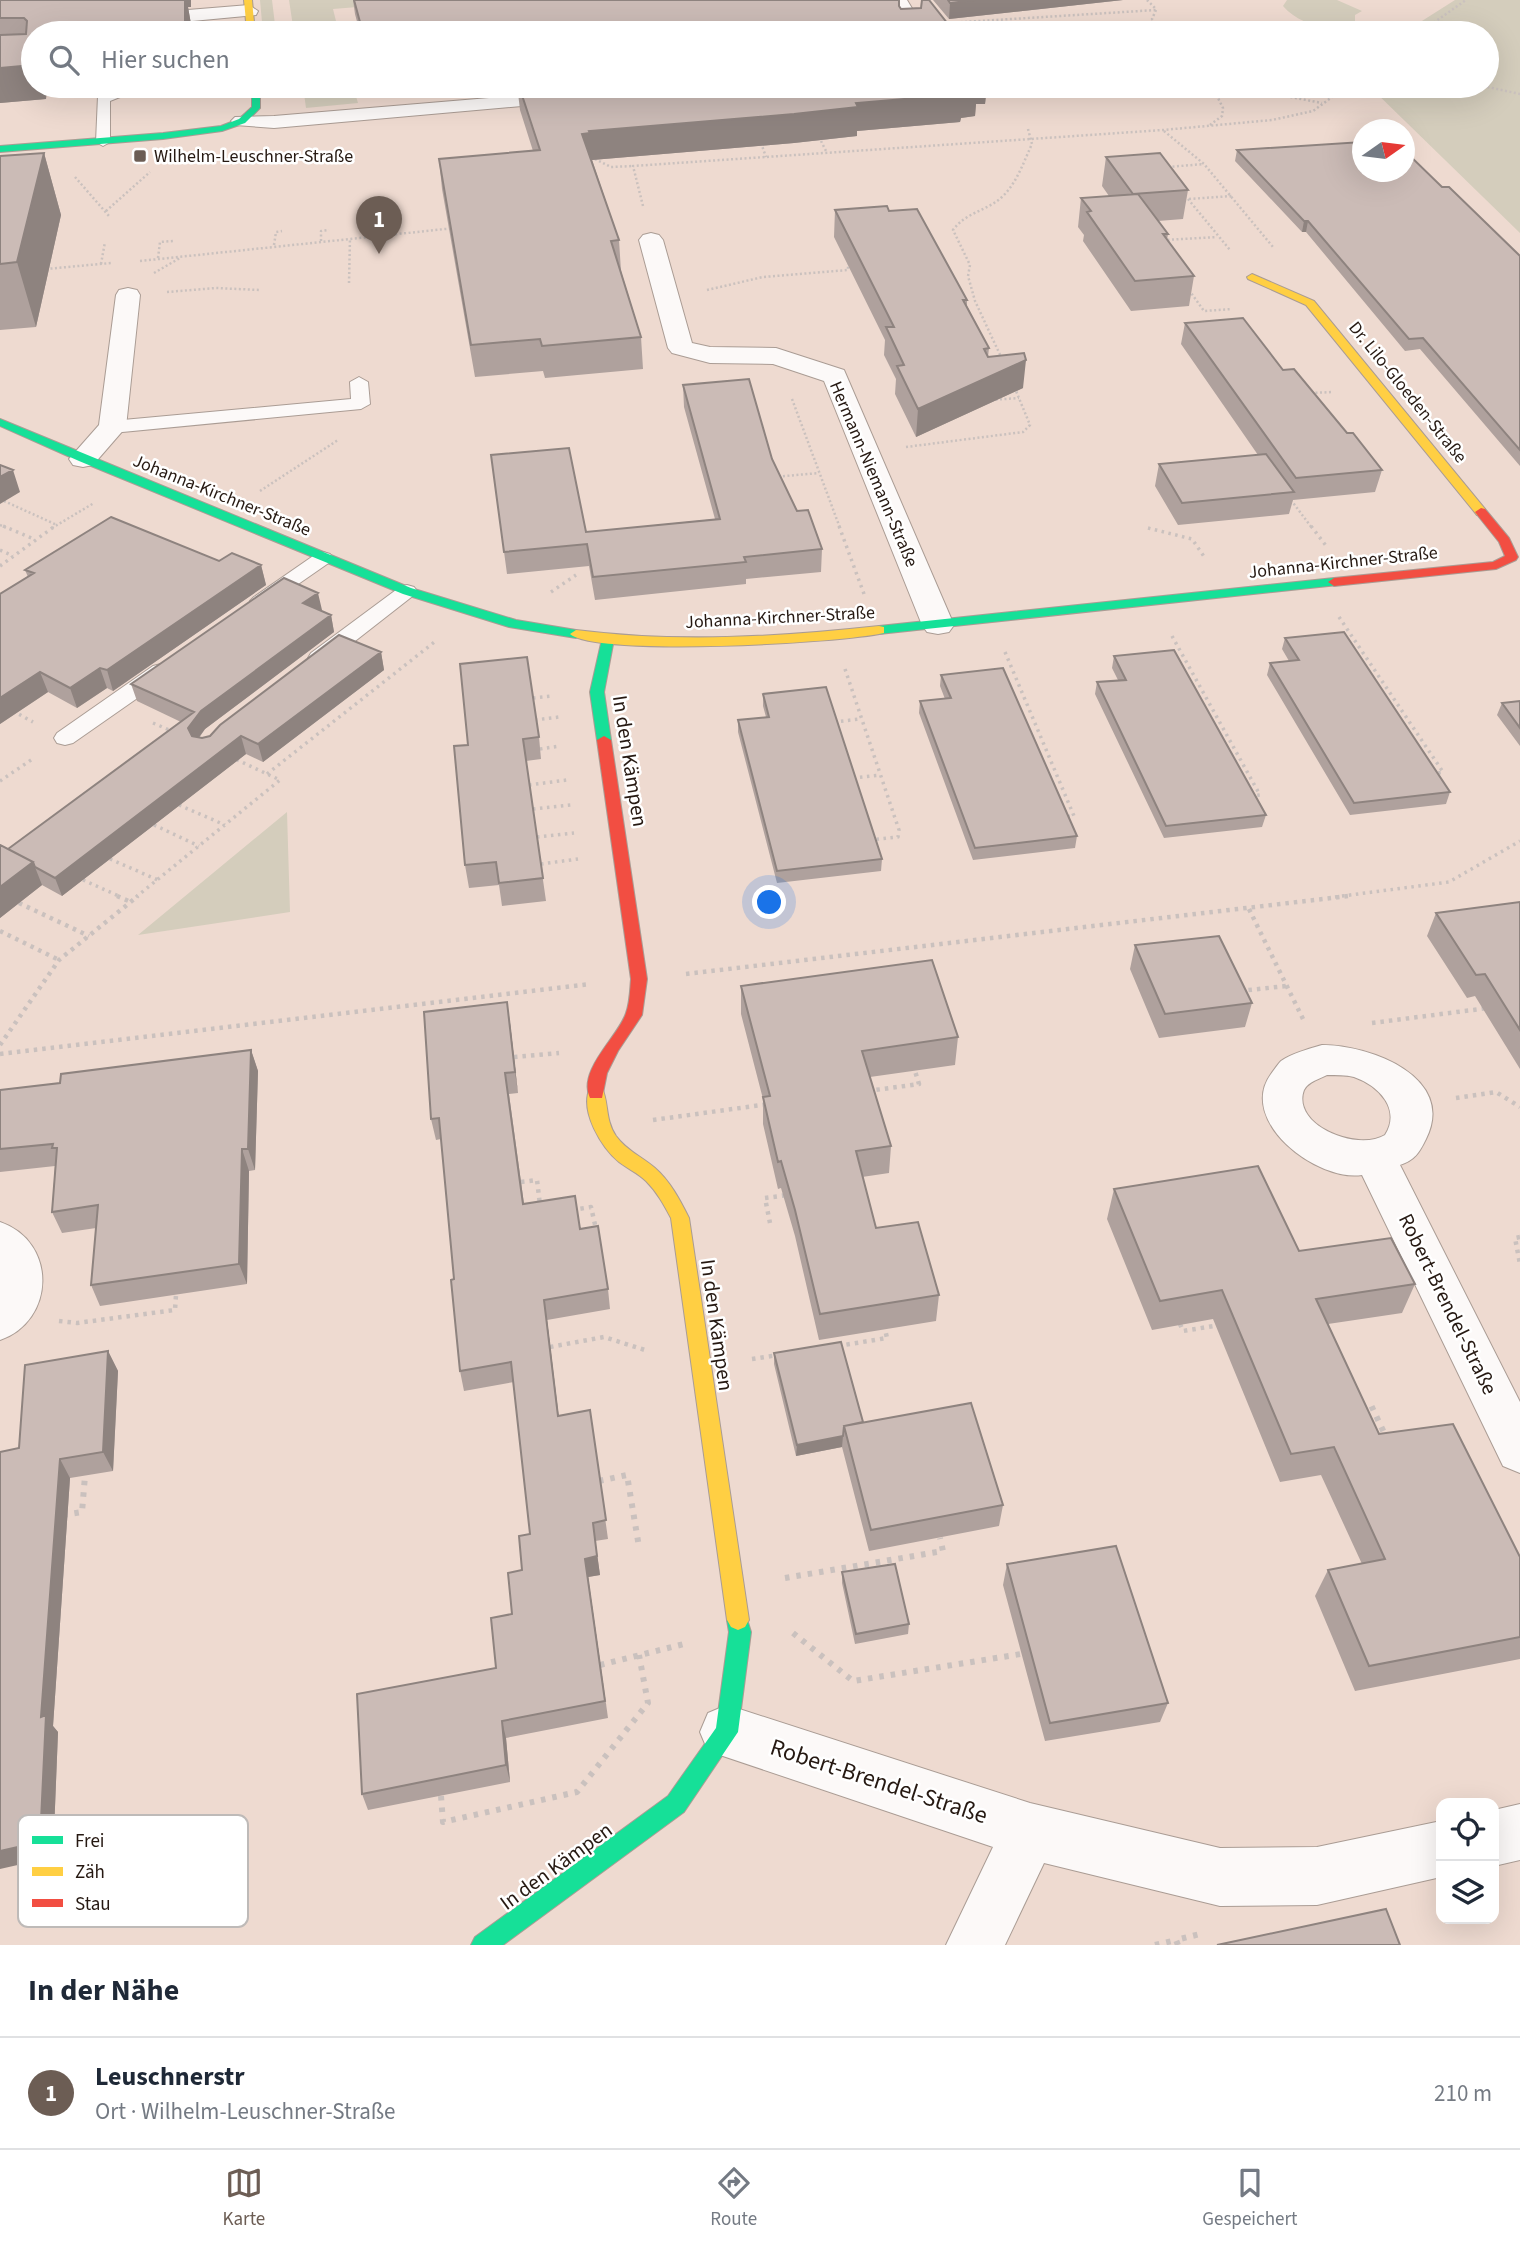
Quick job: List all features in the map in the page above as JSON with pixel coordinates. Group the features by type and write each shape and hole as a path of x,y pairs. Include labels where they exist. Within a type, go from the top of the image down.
{"street":[{"path":"132,2 157,0"},
{"path":"898,0 907,13 908,21"},
{"path":"120,21 248,6"},
{"path":"242,121 256,108 256,98"},
{"path":"0,149 195,132 242,121 274,122 558,98"},
{"name":"Hermann-Niemann-Straße","path":"651,240 681,348 709,355 776,356 835,376 938,625"},
{"name":"Dr. Lilo-Gloeden-Straße","path":"1252,277 1310,303 1505,541 1512,557"},
{"path":"83,459 112,428 128,295"},
{"name":"Johanna-Kirchner-Straße","path":"0,422 83,459 407,591 471,613 514,624 608,639 716,642 835,635 1496,565 1512,557"},
{"name":"In den Kämpen","path":"483,1945 676,1804 727,1732 740,1632 680,1217 667,1192 648,1172 621,1154 603,1127 595,1103 599,1073 611,1048 634,1015 639,979 597,692 608,639"},
{"path":"1343,1059 1384,1075 1400,1088 1410,1104 1412,1128 1400,1147 1376,1157 1343,1157 1314,1145 1291,1124 1281,1101 1287,1079 1305,1064 1343,1059"},
{"name":"Robert-Brendel-Straße","path":"1376,1157 1520,1451"},
{"path":"0,1240 12,1247 22,1266 20,1291 3,1318"},
{"name":"Robert-Brendel-Straße","path":"727,1732 1030,1831 1220,1877 1317,1876 1436,1850"},
{"path":"975,1945 1030,1831"},
{"path":"1499,1837 1520,1832"}],"lane":[{"path":"103,142 103,99 105,98"},
{"path":"112,428 361,404 359,382"},
{"path":"246,612 323,558"},
{"path":"300,672 407,591"},
{"path":"65,738 179,658"}],"path":[{"path":"1146,0 1156,10"},
{"path":"1436,21 1466,0"},
{"path":"1014,21 1156,10"},
{"path":"1154,21 1156,10"},
{"path":"1499,89 1520,93"},
{"path":"1206,127 1217,122 1222,116 1223,108 1218,98"},
{"path":"1297,98 1323,103"},
{"path":"589,155 611,167 1206,127 1295,116 1313,111 1330,98"},
{"path":"1028,129 1033,138"},
{"path":"1163,130 1204,164 1278,252"},
{"path":"826,137 819,137 827,153"},
{"path":"1002,360 975,301 968,276 970,265 953,230 961,218 974,209 992,204 1005,195 1033,138"},
{"path":"766,157 760,143 773,142"},
{"path":"689,151 694,162"},
{"path":"1168,167 1204,164"},
{"path":"633,166 644,212"},
{"path":"106,211 151,171"},
{"path":"74,177 109,216"},
{"path":"1178,200 1232,196"},
{"path":"1188,199 1252,277"},
{"path":"134,261 456,228"},
{"path":"321,241 321,230 329,230"},
{"path":"274,245 276,232 282,231"},
{"path":"1154,241 1218,237"},
{"path":"349,238 349,283"},
{"path":"158,258 159,242 173,241"},
{"path":"101,264 105,242"},
{"path":"36,269 112,263"},
{"path":"701,292 763,276 848,270 848,264"},
{"path":"762,271 763,276"},
{"path":"128,295 216,288 260,290"},
{"path":"964,302 975,301"},
{"path":"986,348 996,347"},
{"path":"776,356 878,631"},
{"path":"867,452 1023,432 1030,425 1013,385"},
{"path":"1300,391 1312,394 1307,398"},
{"path":"986,401 1019,398"},
{"path":"221,515 325,451 360,421 361,404"},
{"path":"770,477 819,473"},
{"path":"0,566 34,539 134,480"},
{"path":"1291,500 1353,580"},
{"path":"4,501 57,525"},
{"path":"0,524 34,539"},
{"path":"1148,528 1192,539 1229,594"},
{"path":"0,550 13,556"},
{"path":"1317,584 1443,772 1427,775"},
{"path":"1153,602 1260,795 1246,796"},
{"path":"267,774 471,613"},
{"path":"991,619 1074,817 1062,817"},
{"path":"835,635 860,719 900,830 898,837 870,840"},
{"path":"1364,667 1372,666"},
{"path":"1186,686 1200,685"},
{"path":"1020,704 1028,703"},
{"path":"113,704 184,736"},
{"path":"1398,718 1406,717"},
{"path":"834,722 860,719"},
{"path":"1215,740 1228,738"},
{"path":"0,1045 60,960 280,780 231,758"},
{"path":"1037,759 1050,758"},
{"path":"0,773 7,776"},
{"path":"852,779 880,775"},
{"path":"179,805 225,825"},
{"path":"154,825 199,846"},
{"path":"0,1054 1249,909 1449,881 1520,841"},
{"path":"110,859 158,880"},
{"path":"83,880 131,902"},
{"path":"19,903 89,936"},
{"path":"1249,909 1322,1060"},
{"path":"0,931 60,960"},
{"path":"1229,993 1286,986"},
{"path":"1360,1025 1493,1007"},
{"path":"858,1092 919,1084 915,1070"},
{"path":"1410,1104 1496,1092 1520,1107"},
{"path":"603,1127 781,1102"},
{"path":"521,1182 537,1180 542,1215"},
{"path":"769,1223 765,1198 800,1193"},
{"path":"566,1211 591,1207 596,1228"},
{"path":"1520,1237 1515,1238 1520,1264"},
{"path":"3,1318 77,1323 175,1310 176,1295"},
{"path":"1180,1324 1183,1331 1231,1323"},
{"path":"834,1346 887,1338 885,1329"},
{"path":"550,1347 604,1337 702,1367 781,1355"},
{"path":"1352,1409 1371,1405 1388,1441 1401,1438"},
{"path":"599,1481 627,1475 639,1547"},
{"path":"55,1517 82,1512 85,1476"},
{"path":"734,1586 943,1551 940,1538"},
{"path":"782,1624 853,1681 1021,1654"},
{"path":"600,1665 740,1632"},
{"path":"441,1796 443,1822 577,1793 648,1703 639,1655"},
{"path":"1155,1945 1176,1940"}],"shaded area":[{"path":"260,0 272,0 275,21 262,21"},
{"path":"289,0 443,0 333,9 336,21 292,21"},
{"path":"1287,0 1337,0 1362,11 1355,15 1355,21 1305,21 1283,6"},
{"path":"1455,0 1520,0 1520,233 1415,131 1415,119 1403,119 1381,98 1499,98 1499,21 1422,21"},
{"path":"305,98 357,98 358,103 306,108"},
{"path":"287,812 290,912 138,935"}],"building":[{"path":"0,0 185,0 185,21 27,21 24,18 0,18"},
{"path":"354,0 899,0 901,9 921,8 922,0 929,0 946,21 360,21"},
{"path":"948,0 975,0 950,3"},
{"path":"21,34 21,66 0,68 0,35"},
{"path":"523,98 915,98 856,103 858,107 794,114 589,131 590,133 582,134 619,240 611,241 641,337 542,346 540,339 471,345 439,159 540,150"},
{"path":"1352,143 1352,182 1415,182 1415,161 1442,187 1449,187 1520,256 1520,450 1423,338 1409,339 1308,221 1304,221 1237,150"},
{"path":"44,153 17,262 0,264 0,156"},
{"path":"1160,153 1188,190 1133,194 1106,157"},
{"path":"1138,194 1168,234 1163,234 1194,276 1135,281 1087,212 1091,211 1081,198"},
{"path":"887,206 889,211 917,209 967,300 963,300 989,348 984,349 988,357 1024,353 1026,360 918,409 897,366 904,365 886,327 894,327 835,210"},
{"path":"1243,318 1283,370 1294,369 1347,433 1353,433 1382,470 1296,478 1185,323"},
{"path":"749,379 772,459 797,511 808,510 822,549 744,557 746,562 593,577 587,544 504,552 491,455 569,448 586,532 720,519 683,385"},
{"path":"1266,454 1294,492 1182,503 1159,464"},
{"path":"0,465 13,470 0,477"},
{"path":"111,517 219,561 232,553 261,565 107,670 100,668 70,688 40,672 0,698 0,594 34,573 25,570"},
{"path":"284,578 318,593 303,603 331,615 201,711 188,728 192,736 210,736 220,725 339,635 381,652 258,744 241,736 55,878 8,849 194,712 131,684"},
{"path":"1344,632 1450,792 1354,803 1270,663 1299,660 1285,638"},
{"path":"1174,650 1266,815 1166,826 1097,682 1126,680 1114,656"},
{"path":"527,657 539,737 523,739 543,878 499,883 496,862 465,865 454,746 468,745 460,664"},
{"path":"1003,668 1077,836 975,848 920,701 951,698 941,675"},
{"path":"826,687 882,859 777,871 738,720 769,717 763,694"},
{"path":"1520,701 1520,728 1502,703"},
{"path":"0,845 33,862 0,887"},
{"path":"1520,902 1520,1030 1485,974 1476,975 1436,913"},
{"path":"1219,936 1252,1003 1165,1014 1135,945"},
{"path":"932,960 958,1037 862,1051 891,1146 856,1151 876,1228 918,1222 939,1295 820,1314 795,1210 781,1161 778,1162 763,1097 770,1096 741,986"},
{"path":"507,1002 515,1072 505,1073 523,1204 575,1196 580,1229 598,1226 608,1289 544,1300 558,1416 590,1410 606,1520 593,1523 597,1556 585,1559 605,1701 502,1721 506,1765 362,1794 357,1694 496,1668 491,1618 512,1614 508,1573 522,1570 519,1536 530,1534 511,1362 460,1371 439,1118 431,1119 424,1012"},
{"path":"251,1050 248,1149 242,1149 239,1264 91,1285 98,1205 52,1212 57,1148 52,1148 53,1144 0,1149 0,1090 60,1083 61,1074"},
{"path":"1258,1166 1299,1251 1391,1238 1415,1284 1316,1299 1379,1434 1453,1424 1520,1557 1520,1637 1369,1666 1328,1570 1385,1559 1334,1447 1291,1454 1222,1290 1160,1301 1114,1189"},
{"path":"841,1342 863,1422 844,1426 843,1436 797,1445 774,1353"},
{"path":"108,1351 103,1452 60,1459 41,1717 46,1715 41,1815 18,1815 18,1847 0,1851 0,1452 19,1448 25,1365"},
{"path":"971,1403 1003,1505 871,1530 844,1426"},
{"path":"1116,1546 1168,1703 1050,1723 1007,1564"},
{"path":"895,1564 909,1624 856,1634 842,1572"},
{"path":"1386,1909 1400,1945 1217,1945"}],"traffic: fast":[{"path":"0,149 163,136 222,128 242,121 256,108 256,98"},
{"path":"0,422 83,459 407,591 514,624 576,634"},
{"path":"879,630 1334,582"},
{"path":"604,740 597,692 608,639"},
{"path":"483,1945 676,1804 727,1732 740,1632 738,1620"}],"traffic: slow":[{"path":"248,0 250,21"},
{"path":"1252,277 1310,303 1481,512"},
{"path":"576,634 689,643 804,638 879,630"},
{"path":"596,1093 599,1117 610,1141 624,1156 658,1182 680,1218 738,1620"}],"traffic: jam":[{"path":"1334,582 1496,565 1512,557 1505,541 1481,512"},
{"path":"596,1093 599,1073 611,1048 634,1015 639,979 604,740"}],"place":[{"name":"Wilhelm-Leuschner-Straße","path":"140,156"},
{"name":"Leuschnerstr","path":"379,254"}]}
